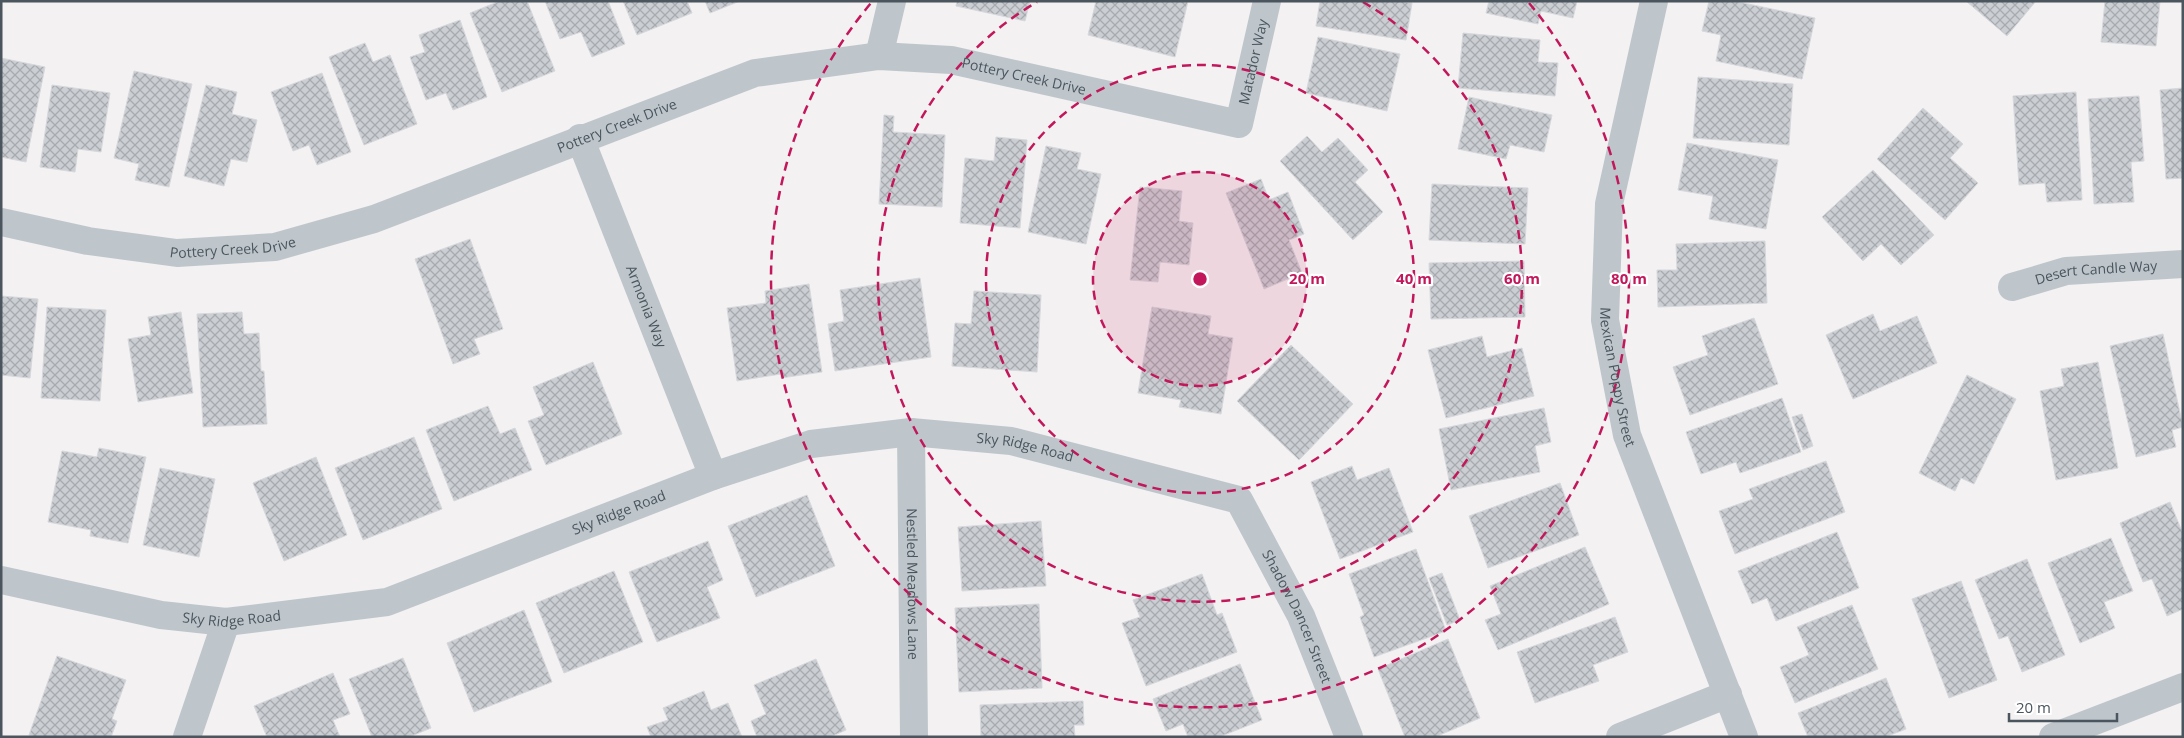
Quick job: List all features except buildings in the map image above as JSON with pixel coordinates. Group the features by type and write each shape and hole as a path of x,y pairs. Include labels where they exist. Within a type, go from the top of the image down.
{"street":[{"path":"879,56 892,1"},
{"name":"Matador Way","path":"1240,124 1267,1"},
{"name":"Mexican Poppy Street","path":"1654,1 1609,204 1605,320 1627,435 1744,737"},
{"name":"Pottery Creek Drive","path":"1,222 88,241 177,253 275,247 374,220 580,138 755,72 879,56 951,60 1240,124"},
{"name":"Armonia Way","path":"580,138 713,476"},
{"name":"Desert Candle Way","path":"2012,287 2066,271 2183,264"},
{"name":"Sky Ridge Road","path":"1,580 161,616 226,622 387,602 713,476 811,444 910,432 1010,441 1239,500"},
{"name":"Nestled Meadows Lane","path":"910,432 914,737"},
{"name":"Shadow Dancer Street","path":"1239,500 1301,616 1349,737"},
{"path":"187,737 226,622"},
{"path":"2053,737 2085,731 2183,687"},
{"path":"1620,737 1728,694"}]}
